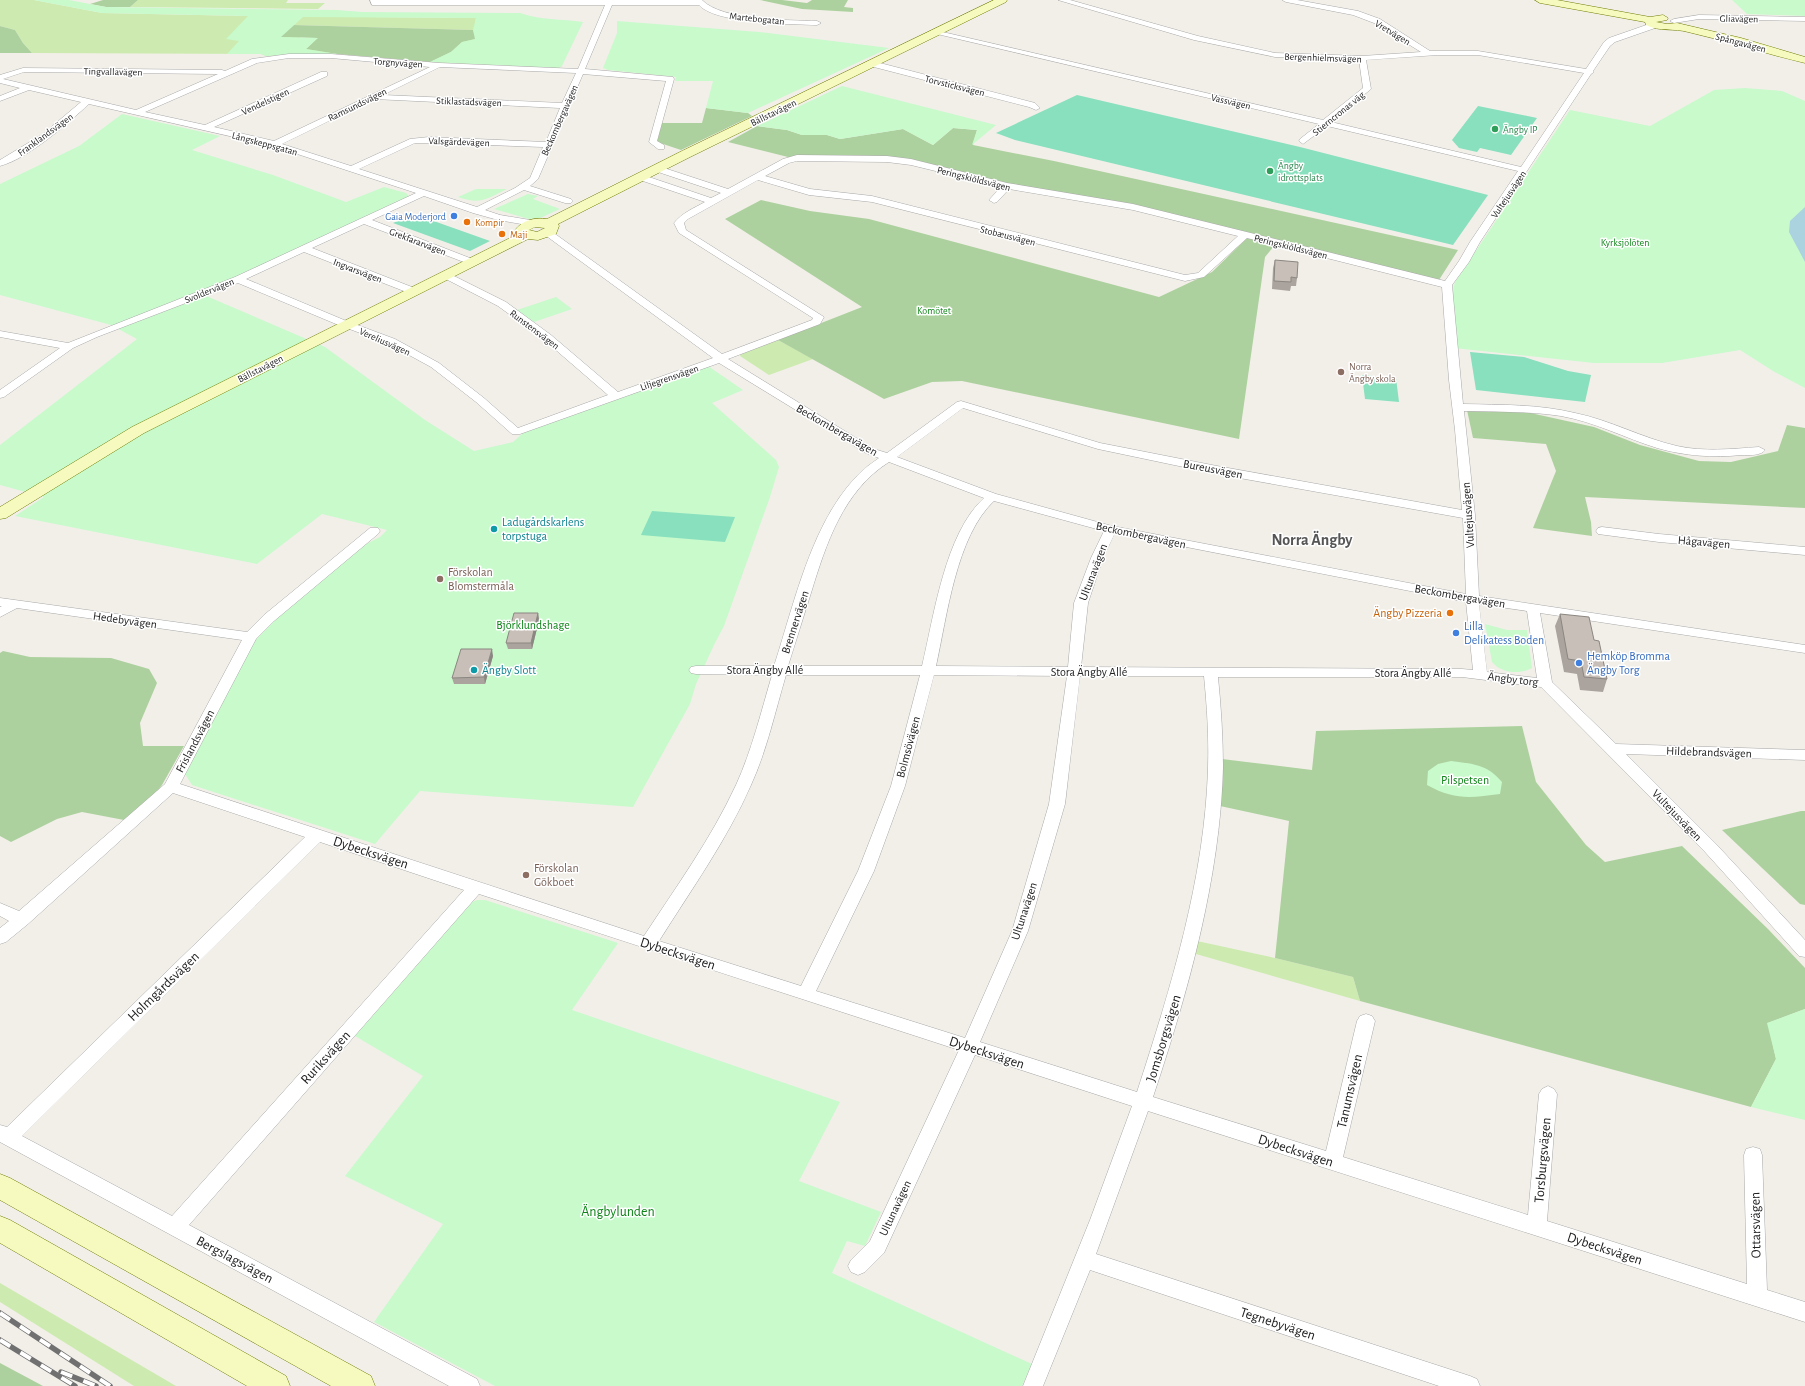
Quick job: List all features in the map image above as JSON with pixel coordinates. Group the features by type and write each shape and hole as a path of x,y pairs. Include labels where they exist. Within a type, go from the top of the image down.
{"street":[{"name":"Martebogatan","path":"374,0 375,3 579,1 699,2 711,10 727,15 817,23"},
{"name":"Bällstavägen","path":"0,514 138,430 472,262 527,230 538,236 548,228 658,168 937,32 999,0"},
{"name":"Bergenhielmsvägen","path":"1062,0 1204,40 1275,55 1362,58 1478,53 1590,72"},
{"name":"Vretvägen","path":"1286,0 1355,13 1377,21 1428,54"},
{"path":"1540,0 1653,23"},
{"name":"Beckombergavägen","path":"476,210 524,187 534,179 610,2"},
{"name":"Gliavägen","path":"1676,23 1699,17 1805,19"},
{"name":"Spångavägen","path":"1653,23 1668,27 1676,23 1805,60"},
{"name":"Vultejusvägen","path":"1472,599 1469,515 1461,430 1457,407 1447,285 1464,262 1475,242 1590,72 1607,44 1612,40 1653,23"},
{"name":"Vassvägen","path":"937,32 1524,170"},
{"name":"Torgnyvägen","path":"137,112 255,61 288,56 331,56 439,65 581,71 670,79 653,142 661,146"},
{"name":"Stierncronas väg","path":"1303,141 1367,89 1362,58"},
{"name":"Torvsticksvägen","path":"872,64 1032,104 1036,108"},
{"name":"Ramsundsvägen","path":"275,144 439,65"},
{"name":"Tingvallavägen","path":"0,78 23,70 228,72"},
{"name":"Vendelstigen","path":"206,128 324,74"},
{"name":"Långskeppsgatan","path":"0,81 275,144 498,217 527,230"},
{"path":"0,99 27,88"},
{"name":"Stiklastadsvägen","path":"373,97 565,106"},
{"name":"Franklandsvägen","path":"0,163 23,152 64,123 87,101"},
{"name":"Valsgärdevägen","path":"351,169 413,141 428,140 548,145"},
{"name":"Peringskiöldsvägen","path":"819,317 682,231 680,223 686,217 712,201 786,161 796,158 887,159 911,162 1007,186 1133,207 1447,285"},
{"path":"658,168 728,192"},
{"name":"Stobæusvägen","path":"758,177 809,192 872,199 962,223 1185,278 1201,275 1245,235"},
{"path":"640,178 712,201"},
{"path":"994,200 1007,186"},
{"path":"524,187 568,201"},
{"name":"Svoldervägen","path":"0,395 69,346 238,279 423,193"},
{"name":"Långskeppsgatan","path":"498,217 527,230"},
{"name":"Grekfararvägen","path":"365,221 472,262"},
{"name":"Beckombergavägen","path":"548,228 721,359 800,410 870,451 992,496 1111,530 1472,599 1805,649"},
{"name":"Ingvarsvägen","path":"303,248 413,291"},
{"name":"Runstensvägen","path":"444,275 502,304 547,337 616,396"},
{"name":"Vereliusvägen","path":"238,279 391,341 435,365 480,400 516,432"},
{"name":"Liljegrensvägen","path":"516,432 721,359 816,322 819,317"},
{"path":"0,334 69,346"},
{"name":"Brennervägen","path":"648,944 720,832 744,784 762,734 780,670 815,562 832,520 857,482 875,466 961,404"},
{"name":"Bureusvägen","path":"961,404 1098,446 1217,470 1469,515"},
{"path":"1457,407 1529,410 1575,415 1648,440 1692,453 1726,453 1759,450"},
{"name":"Bolmsövägen","path":"806,994 866,871 898,786 928,671 953,563 962,538 982,507 992,496"},
{"name":"Ultunavägen","path":"858,1266 877,1247 970,1046 1020,931 1057,804 1074,672 1081,603 1097,558 1111,530"},
{"name":"Frislandsvägen","path":"0,938 171,786 250,637 269,618 374,531"},
{"name":"Hågavägen","path":"1602,531 1659,538 1805,551"},
{"name":"Ängby torg","path":"1472,599 1482,676 1545,682 1533,608"},
{"name":"Hedebyvägen","path":"0,602 250,637"},
{"path":"0,613 15,604"},
{"name":"Stora Ängby Allé","path":"696,670 1462,673 1482,676"},
{"name":"Jomsborgsvägen","path":"1033,1386 1086,1260 1143,1101 1181,978 1210,842 1216,748 1211,672"},
{"name":"Vultejusvägen","path":"1545,682 1763,902 1805,951"},
{"name":"Hildebrandsvägen","path":"1613,749 1805,755"},
{"name":"Dybecksvägen","path":"171,786 648,944 1805,1312"},
{"name":"Holmgårdsvägen","path":"4,1135 317,835"},
{"name":"Ruriksvägen","path":"175,1226 476,887"},
{"path":"0,909 22,920"},
{"name":"Tanumsvägen","path":"1333,1162 1366,1020"},
{"name":"Torsburgsvägen","path":"1537,1226 1548,1094"},
{"name":"Bergslagsvägen","path":"4,1135 470,1386"},
{"name":"Ottarsvägen","path":"1753,1155 1757,1296"},
{"path":"0,1186 360,1386"},
{"path":"0,1229 275,1386"},
{"name":"Tegnebyvägen","path":"1086,1260 1470,1386"}],"green space":[{"path":"0,0 34,0 102,13 476,18 475,24 562,66 558,68 430,62 451,52 473,30 293,25 306,48 337,54 266,56 261,54 32,53 23,43 15,30 0,26"},
{"path":"34,0 69,0 106,7 337,10 362,12 520,13 543,18 583,22 562,66 558,68 430,62 451,52 462,42 475,39 473,30 476,18 303,17 281,37 318,38 306,49 337,54 266,56 261,54 227,54 239,41 226,39 248,16 102,13"},
{"path":"103,0 138,0 130,7 106,7 90,4"},
{"path":"138,0 288,0 286,3 325,3 318,9 130,7"},
{"path":"760,0 782,0 807,3 812,0 848,0 844,7 853,8 853,12 802,9"},
{"path":"1732,0 1805,0 1805,16 1747,14"},
{"path":"617,21 759,32 889,48 748,113 706,108 713,81 675,81 676,77 608,70 603,68 617,33"},
{"path":"293,25 473,30 476,39 462,42 451,52 430,62 337,54 306,49 317,38 280,37"},
{"path":"0,26 15,30 23,43 32,53 0,53"},
{"path":"842,86 996,125 972,145 977,130 953,128 933,145 903,129 840,139 827,135 802,135 787,130 757,126"},
{"name":"Kyrksjölöten","path":"1745,88 1782,91 1805,101 1805,388 1773,371 1740,350 1662,363 1594,363 1454,348 1451,298 1455,282 1570,110 1650,126 1714,90"},
{"name":"Ängby idrottsplats","path":"1077,95 1300,147 1488,195 1453,245 1015,140 996,133"},
{"name":"Ängby IP","path":"1478,106 1537,118 1511,155 1480,148 1477,152 1459,148 1452,140"},
{"path":"706,108 748,113 752,116 681,150 657,142 662,123 702,123"},
{"name":"Björklundshage","path":"122,114 220,136 192,150 273,175 346,202 384,187 406,193 409,196 234,278 197,292 325,347 425,420 474,451 513,442 523,433 708,366 743,390 712,403 776,460 779,467 770,497 724,626 696,684 690,704 633,807 420,791 375,844 192,785 185,774 187,767 248,649 260,632 364,545 380,537 387,530 322,514 257,564 15,516 44,497 0,485 0,445 137,339 111,325 0,295 0,184 79,146"},
{"path":"757,126 787,130 802,135 827,135 840,139 903,129 933,145 953,128 977,130 973,145 1054,161 1458,250 1439,280 1124,204 1011,185 932,165 856,156 788,157 728,142"},
{"path":"476,189 507,189 478,201 458,197"},
{"path":"528,194 538,196 533,199 560,209 540,218 529,219 494,209"},
{"name":"Komötet","path":"761,200 810,211 869,219 1159,297 1212,272 1247,238 1275,245 1265,257 1239,439 962,381 932,382 884,399 778,340 862,307 725,219"},
{"path":"414,214 490,241 470,251 393,223"},
{"path":"556,297 572,309 534,322 517,310"},
{"path":"778,340 813,359 769,375 740,356 741,354"},
{"path":"1470,352 1524,357 1568,371 1591,375 1585,402 1476,390"},
{"path":"1362,375 1396,378 1399,402 1365,399"},
{"path":"1467,410 1526,412 1594,427 1640,445 1699,461 1731,462 1778,451 1787,425 1805,428 1805,508 1585,497 1591,522 1592,536 1533,528 1556,471 1546,444 1473,438"},
{"path":"652,511 735,517 725,542 641,535"},
{"path":"1485,624 1507,630 1527,630 1532,668 1522,672 1511,672 1500,669 1496,666 1492,662"},
{"path":"3,651 30,657 111,658 149,669 157,683 140,723 143,746 184,746 162,785 153,796 124,820 82,812 57,819 11,842 0,836 0,653"},
{"path":"1522,726 1536,782 1586,845 1605,862 1682,846 1768,929 1805,968 1805,1009 1768,1023 1776,1059 1751,1107 1360,1001 1353,977 1275,958 1289,821 1220,806 1222,759 1312,770 1316,731"},
{"name":"Pilspetsen","path":"1451,761 1479,766 1491,772 1502,782 1500,794 1462,797 1437,790 1427,785 1428,771 1438,764"},
{"path":"1805,811 1805,905 1800,904 1722,830"},
{"name":"Ängbylunden","path":"477,900 485,900 618,943 572,1010 840,1102 799,1181 881,1212 865,1246 847,1241 832,1273 1032,1364 1022,1386 495,1386 374,1322 443,1224 345,1176 423,1076 355,1036 470,903"},
{"path":"1197,941 1353,977 1360,1001 1196,954"},
{"path":"1805,1009 1805,1120 1751,1107 1776,1059 1767,1023"},
{"path":"0,1283 176,1386 134,1386 0,1302"},
{"path":"0,1363 43,1386 0,1386"}],"water":[{"path":"1805,207 1805,262 1789,232 1790,221"}],"building":[{"path":"1275,260 1298,262 1297,278 1291,277 1291,282 1274,281"},
{"name":"Ängby Slott","path":"514,613 538,613 531,643 506,643"},
{"path":"1560,614 1589,617 1594,640 1599,641 1607,679 1584,677 1581,661 1568,659"},
{"name":"Ängby Slott","path":"461,649 492,649 484,677 452,678"}],"railway":[{"path":"0,1313 110,1386"},
{"path":"0,1340 75,1386"},
{"path":"61,1372 96,1386"}],"place":[{"name":"Ängby IP","path":"1495,129"},
{"name":"Ängby idrottsplats","path":"1270,171"},
{"name":"Gaia Moderjord","path":"454,216"},
{"name":"Kompir","path":"467,222"},
{"name":"Maji","path":"502,234"},
{"name":"Norra Ängby skola","path":"1341,372"},
{"name":"Ladugårdskarlens torpstuga","path":"494,529"},
{"name":"Förskolan Blomstermåla","path":"440,579"},
{"name":"Ängby Pizzeria","path":"1450,613"},
{"name":"Lilla Delikatess Boden","path":"1456,633"},
{"name":"Hemköp Bromma Ängby Torg","path":"1579,663"},
{"name":"Ängby Slott","path":"474,670"},
{"name":"Förskolan Gökboet","path":"526,875"}],"district":[{"name":"Norra Ängby","path":"1312,539"}]}
